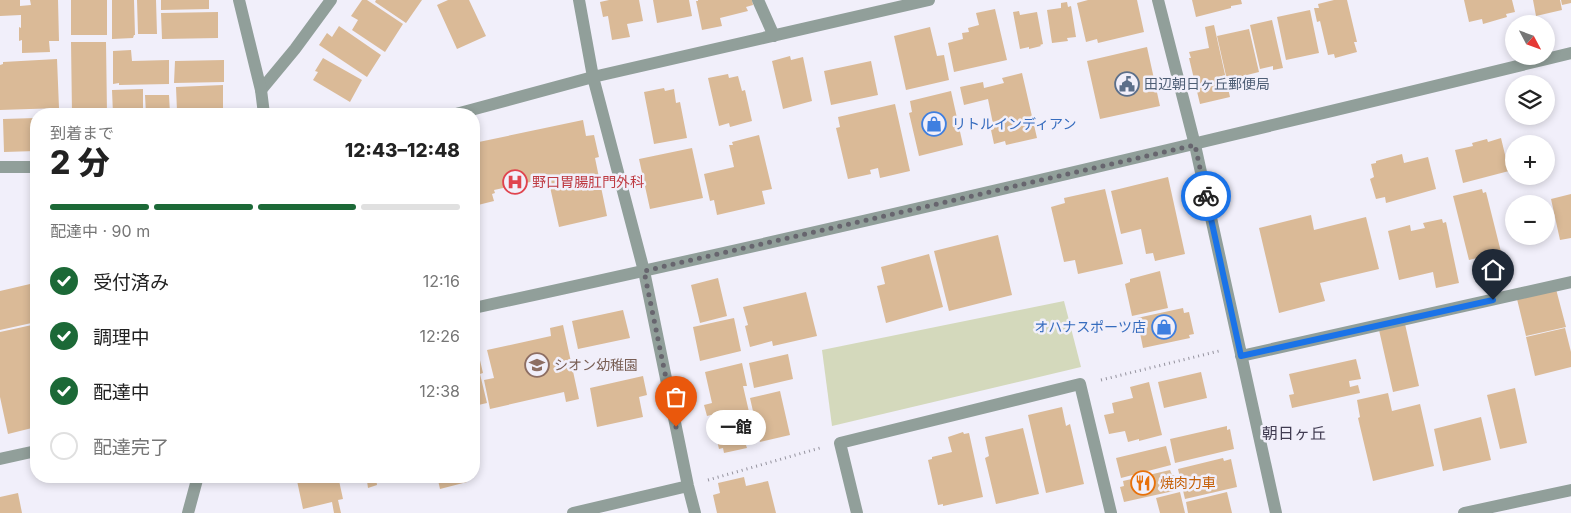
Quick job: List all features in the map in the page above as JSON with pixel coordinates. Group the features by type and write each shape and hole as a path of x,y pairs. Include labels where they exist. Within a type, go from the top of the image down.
{"street":[{"path":"239,0 261,90 263,108"},
{"path":"261,90 295,50 331,0"},
{"path":"579,0 593,77 644,271 695,513"},
{"path":"758,0 774,36"},
{"path":"478,108 593,77 929,0"},
{"path":"1158,0 1195,145 1276,513"},
{"path":"480,307 1195,145 1571,53"},
{"path":"0,167 30,167"},
{"path":"1240,352 1571,282"},
{"path":"857,513 840,443 1080,384 1111,513"},
{"path":"0,459 30,452"},
{"path":"188,513 196,483"},
{"path":"572,513 688,486"},
{"path":"1464,513 1571,490"}],"path":[{"path":"1080,384 1240,352"},
{"path":"688,486 840,443"}],"green space":[{"path":"1064,301 1081,367 832,426 822,350"}],"building":[{"path":"0,0 20,0 20,6 31,5 30,0 58,0 59,41 49,41 50,52 22,53 22,40 19,41 21,15 0,16"},
{"path":"71,0 107,0 107,35 71,35"},
{"path":"112,0 134,0 135,35 133,38 112,39"},
{"path":"137,0 156,0 157,34 138,34"},
{"path":"161,0 209,0 209,9 161,10"},
{"path":"362,0 367,0 403,24 385,52 352,30 358,20 351,16"},
{"path":"376,0 422,0 406,23 375,2"},
{"path":"448,0 469,0 486,36 457,49 437,5"},
{"path":"609,0 639,0 643,21 627,24 630,37 612,40 608,16 603,17 600,2"},
{"path":"653,0 689,0 692,16 657,23"},
{"path":"752,0 753,5 746,7 748,11 720,18 722,26 702,30 696,1"},
{"path":"1088,0 1137,0 1144,32 1098,43 1097,39 1086,42 1077,3"},
{"path":"1192,0 1241,0 1242,4 1196,17"},
{"path":"1334,0 1347,0 1357,42 1354,42 1357,52 1335,58 1334,54 1328,55 1320,21 1317,22 1314,8 1319,8 1318,4"},
{"path":"1464,0 1512,0 1515,12 1506,14 1505,18 1483,24 1482,19 1469,22"},
{"path":"1533,0 1560,0 1562,10 1536,15"},
{"path":"1561,0 1571,0 1571,3 1562,5"},
{"path":"1067,2 1068,7 1071,6 1076,37 1067,38 1068,41 1052,43 1047,10 1061,8 1061,3"},
{"path":"995,9 1007,60 954,72 948,43 963,39 962,33 969,32 968,28 979,25 976,13"},
{"path":"1310,10 1319,53 1286,60 1277,17"},
{"path":"1019,11 1020,15 1037,12 1043,44 1041,46 1020,49 1013,12"},
{"path":"218,12 218,38 162,39 161,13"},
{"path":"1272,20 1283,68 1273,70 1273,66 1260,69 1250,25"},
{"path":"1214,25 1230,97 1200,104 1189,52 1209,48 1205,27"},
{"path":"339,26 381,55 367,77 319,45 327,33 332,37"},
{"path":"930,27 937,56 944,55 949,80 906,90 894,36"},
{"path":"1249,29 1259,72 1227,80 1217,36"},
{"path":"71,42 106,42 107,108 72,108"},
{"path":"1147,47 1160,106 1100,119 1087,61"},
{"path":"131,50 132,61 169,60 169,84 113,84 113,51"},
{"path":"790,56 791,60 803,57 812,101 783,109 772,61"},
{"path":"323,58 362,80 350,102 313,80 318,72 315,71"},
{"path":"57,59 59,108 0,110 0,65 3,62"},
{"path":"224,60 224,82 174,83 175,61"},
{"path":"871,61 878,95 831,105 824,71"},
{"path":"1022,73 1037,138 1006,145 1005,141 994,144 991,130 994,129 988,99 964,105 960,87 983,82 984,88 1004,83 1002,78"},
{"path":"728,74 729,78 738,76 742,91 745,90 752,121 730,127 729,123 719,126 708,78"},
{"path":"223,85 223,108 177,108 176,87"},
{"path":"664,88 665,91 674,89 676,103 680,102 687,138 654,144 644,92"},
{"path":"143,89 143,108 113,108 112,90"},
{"path":"951,91 963,145 919,156 909,113 912,112 910,101"},
{"path":"145,95 169,95 170,108 146,108"},
{"path":"895,104 910,171 880,178 878,168 870,170 871,174 848,179 836,128 840,127 838,117"},
{"path":"30,118 30,151 4,152 3,119"},
{"path":"583,120 586,136 594,135 599,157 595,158 607,216 559,227 548,178 494,190 495,193 492,194 494,201 480,204 480,142"},
{"path":"759,135 772,189 762,191 765,204 717,215 714,200 710,201 704,174 734,167 729,145 733,145 732,142"},
{"path":"1501,138 1505,154 1505,172 1463,183 1455,150 1473,146 1472,143 1487,139 1488,142"},
{"path":"692,148 703,198 650,209 639,159"},
{"path":"1402,154 1404,163 1428,157 1436,189 1386,203 1385,197 1376,199 1370,179 1374,177 1371,164"},
{"path":"1168,177 1185,254 1155,261 1153,253 1146,254 1141,229 1121,234 1111,191"},
{"path":"1105,189 1123,264 1078,274 1075,260 1064,262 1051,207 1065,203 1064,198"},
{"path":"1482,189 1483,193 1486,192 1501,252 1469,260 1453,196"},
{"path":"1571,194 1571,238 1560,240 1555,217 1555,198"},
{"path":"1311,215 1314,230 1366,217 1379,269 1320,283 1325,301 1279,313 1259,228"},
{"path":"1442,219 1443,223 1446,222 1459,283 1436,288 1433,272 1399,280 1388,231 1410,225 1411,231 1425,228 1423,223"},
{"path":"998,235 1012,295 949,311 934,251"},
{"path":"929,254 943,307 886,323 877,286 885,284 881,267"},
{"path":"1160,271 1168,308 1132,316 1125,284 1130,282 1130,279"},
{"path":"718,278 727,316 700,323 691,285"},
{"path":"30,284 30,323 0,330 0,291"},
{"path":"1556,289 1566,327 1526,336 1517,299"},
{"path":"806,292 817,336 773,346 772,341 750,347 745,326 748,325 743,307"},
{"path":"1183,308 1184,313 1189,312 1194,334 1189,335 1190,338 1143,348 1137,318"},
{"path":"623,310 630,338 578,349 572,321"},
{"path":"734,318 741,351 700,361 693,327"},
{"path":"1405,324 1419,386 1393,392 1379,330"},
{"path":"30,325 30,428 8,434 0,397 0,332"},
{"path":"563,325 579,399 566,402 564,392 490,409 484,380 494,378 487,350 551,336 550,328"},
{"path":"1565,328 1571,352 1571,367 1535,376 1526,337"},
{"path":"788,354 793,379 754,388 749,363"},
{"path":"1356,359 1361,379 1349,381 1350,387 1358,385 1360,393 1292,408 1289,395 1294,394 1289,374"},
{"path":"480,360 483,373 480,374"},
{"path":"742,363 747,386 743,386 756,442 746,445 747,448 724,453 723,448 719,449 711,415 707,416 704,405 712,403 705,372"},
{"path":"1201,372 1207,398 1164,408 1158,382"},
{"path":"480,374 487,403 480,405"},
{"path":"643,376 647,395 639,397 643,417 597,427 590,388"},
{"path":"1149,382 1162,435 1128,442 1125,431 1109,434 1104,415 1114,413 1112,403 1133,398 1130,387"},
{"path":"1515,388 1527,443 1500,449 1487,395"},
{"path":"780,391 790,435 760,442 750,398"},
{"path":"1388,393 1392,411 1420,404 1434,466 1373,481 1358,418 1360,417 1357,400"},
{"path":"1062,407 1066,426 1070,424 1084,484 1046,493 1028,415"},
{"path":"1481,417 1491,460 1443,471 1434,429"},
{"path":"1227,426 1227,430 1230,429 1234,449 1175,463 1170,439"},
{"path":"1023,428 1039,494 996,504 985,458 989,456 985,437"},
{"path":"963,432 964,434 969,433 983,497 943,506 943,504 938,505 928,460 932,459 932,457 952,452 948,437"},
{"path":"1166,446 1171,465 1121,478 1116,458"},
{"path":"1223,458 1224,461 1231,459 1237,487 1185,499 1178,469"},
{"path":"1170,470 1172,475 1174,475 1178,490 1124,502 1120,487 1124,486 1123,481"},
{"path":"744,477 746,486 768,481 776,513 717,513 713,495 720,493 718,483"},
{"path":"297,483 340,483 343,499 338,500 341,513 334,513 332,502 303,509"},
{"path":"367,483 377,483 377,485 368,488"},
{"path":"439,483 463,483 440,489"},
{"path":"1180,492 1185,513 1160,513 1156,498"},
{"path":"1227,492 1232,513 1188,513 1186,502"},
{"path":"18,493 22,513 0,513 0,497"}],"way so far":[{"path":"676,427 644,271 1195,145 1206,196"}],"place":[{"name":"田辺朝日ヶ丘郵便局","path":"1127,84"},
{"name":"リトルインディアン","path":"934,124"},
{"name":"野口胃腸肛門外科","path":"515,182"},
{"name":"オハナスポーツ店","path":"1164,327"},
{"name":"シオン幼稚園","path":"537,365"},
{"name":"一館","path":"676,427"},
{"name":"焼肉力車","path":"1143,483"}],"district":[{"name":"朝日ヶ丘","path":"1294,433"}],"route":[{"path":"1206,196 1241,356 1493,300"}]}
